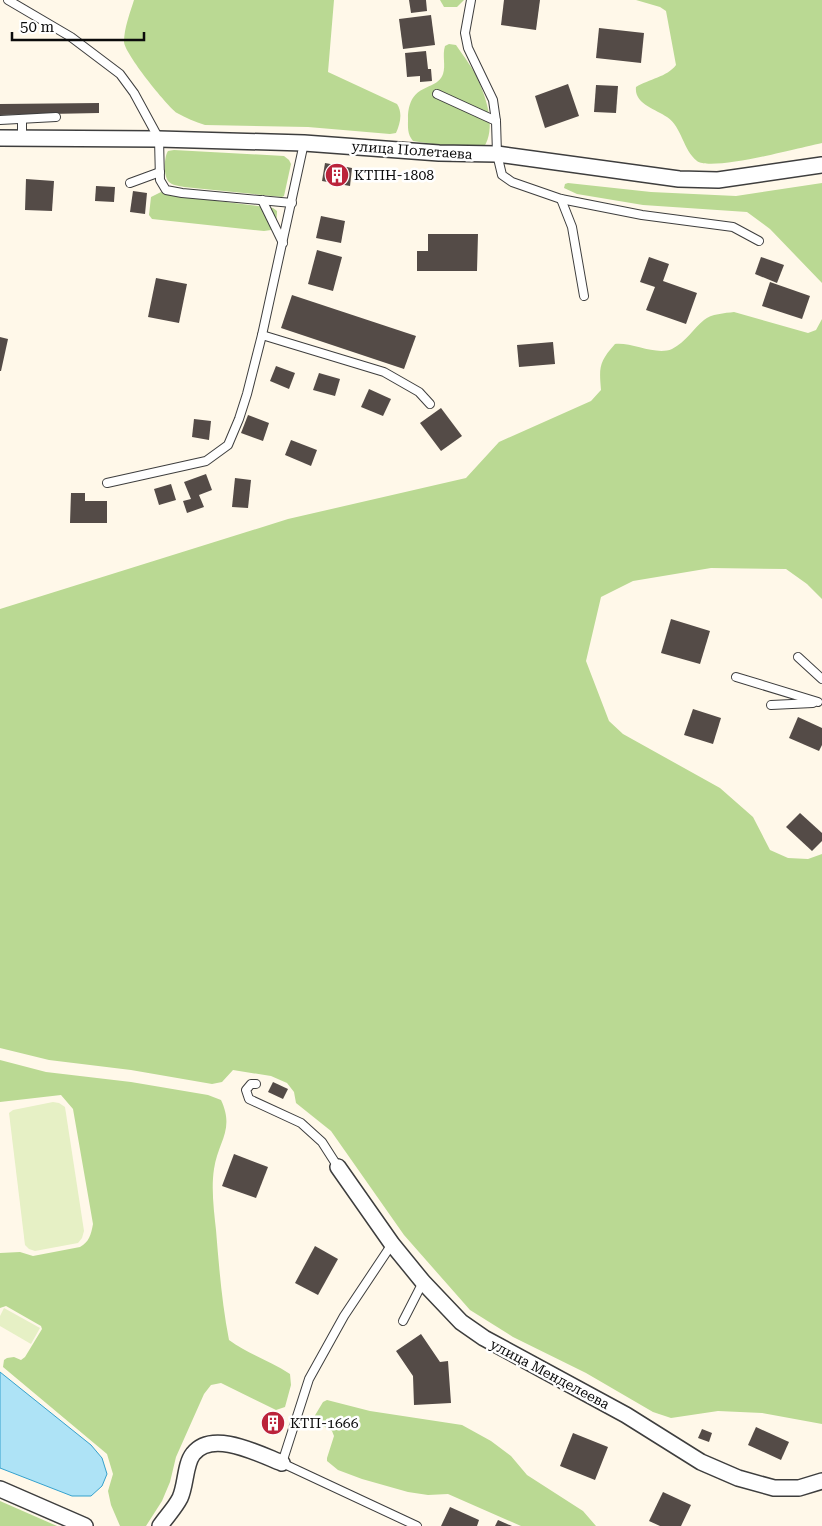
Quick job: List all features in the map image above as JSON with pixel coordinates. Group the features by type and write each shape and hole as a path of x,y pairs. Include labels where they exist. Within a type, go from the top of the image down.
{"street":[{"name":"улица Полетаева","path":"0,138 159,139 304,143 439,154 497,154 679,179 718,180 822,165"},
{"name":"улица Менделеева","path":"338,1167 392,1244 423,1282 461,1322 484,1338 626,1415 701,1462 738,1478 774,1488 800,1488 822,1481"},
{"path":"160,1526 179,1499 185,1482 189,1460 193,1453 201,1448 210,1444 225,1442 282,1463"},
{"path":"0,1489 85,1526"}],"lane":[{"path":"8,0 71,36 120,74 134,93 159,139 160,180 166,190 292,203"},
{"path":"471,0 465,33 468,48 493,100 497,154 502,175 512,182 561,199 642,215 733,227 759,241"},
{"path":"437,94 496,121"},
{"path":"0,120 56,117"},
{"path":"22,119 22,138"},
{"path":"107,483 206,461 228,445 239,419 262,335 304,143"},
{"path":"130,183 160,172"},
{"path":"561,199 572,226 584,296"},
{"path":"262,200 283,243"},
{"path":"262,335 384,372 419,392 430,404"},
{"path":"798,657 822,679"},
{"path":"736,678 820,703"},
{"path":"770,705 820,703"},
{"path":"256,1084 251,1084 246,1090 249,1100 301,1124 322,1142 338,1167"},
{"path":"392,1244 344,1316 310,1380 282,1463 417,1526"},
{"path":"403,1321 423,1282"}],"green space":[{"path":"134,0 334,0 328,72 397,104 400,118 396,133 308,127 205,125 184,117 177,113 156,90 138,68 126,48 124,42 125,31"},
{"path":"440,0 464,0 457,7 444,7"},
{"path":"636,0 822,0 822,143 737,161 706,164 697,161 692,156 672,121 642,102 636,93 636,87 663,75 676,65 666,11 660,7"},
{"path":"449,44 456,45 469,63 485,97 490,123 488,140 484,147 473,150 413,141 410,136 408,118 413,98 440,80 444,71 445,46"},
{"path":"168,151 284,156 291,164 284,196 184,187 172,184 167,179 165,162"},
{"path":"822,183 822,283 770,229 747,212 643,205 577,194 564,188 565,184 651,192 736,196"},
{"path":"161,192 170,195 273,208 277,211 276,221 271,230 264,231 152,219 149,215 151,197"},
{"path":"734,312 808,333 816,330 822,319 822,599 807,584 786,569 711,568 633,581 601,597 586,661 609,721 623,734 720,788 753,817 770,850 788,858 808,859 822,854 822,1424 762,1413 718,1411 671,1418 653,1412 586,1373 513,1337 470,1310 404,1235 331,1131 296,1103 294,1092 287,1083 271,1076 233,1070 222,1082 212,1084 131,1070 49,1060 0,1048 0,609 288,519 466,478 499,442 591,401 601,390 601,365 615,344 666,351 681,343 710,316"},
{"path":"0,1060 46,1072 131,1082 208,1095 221,1100 225,1110 226,1128 216,1159 213,1192 224,1313 229,1340 290,1374 291,1385 285,1407 276,1410 221,1383 211,1385 204,1394 176,1457 170,1482 162,1501 146,1526 120,1526 111,1505 108,1491 113,1474 107,1454 3,1367 4,1360 7,1358 14,1357 21,1360 25,1357 42,1329 41,1326 6,1306 0,1308 0,1253 20,1252 33,1256 80,1247 89,1238 93,1224 73,1109 61,1095 0,1102"},
{"path":"53,1102 65,1107 84,1231 78,1243 35,1251 25,1245 9,1113 13,1110"},
{"path":"4,1308 40,1328 31,1344 0,1326 0,1316"},
{"path":"327,1400 370,1411 462,1425 491,1441 511,1456 527,1475 583,1511 596,1526 521,1526 448,1494 428,1495 408,1492 338,1470 327,1461 334,1436 332,1431 318,1423 314,1417 323,1402"},
{"path":"0,1501 57,1526 0,1526"}],"water":[{"path":"0,1372 91,1445 102,1458 107,1474 102,1486 91,1496 72,1496 0,1468"}],"building":[{"path":"409,0 426,0 427,11 411,13"},
{"path":"504,0 540,0 536,30 501,25"},
{"path":"431,15 435,45 403,49 399,19"},
{"path":"599,28 644,33 641,63 596,58"},
{"path":"426,51 428,69 431,69 432,81 420,82 420,76 407,77 405,53"},
{"path":"568,84 579,116 545,128 535,96"},
{"path":"596,85 618,86 616,113 594,112"},
{"path":"99,103 99,113 0,115 0,104"},
{"name":"КТПН-1808","path":"325,163 352,168 350,186 322,181"},
{"path":"26,179 54,181 52,211 25,210"},
{"path":"96,186 115,187 114,202 95,201"},
{"path":"133,191 147,193 145,214 130,212"},
{"path":"321,216 345,221 341,243 316,238"},
{"path":"428,234 478,234 477,271 417,271 417,251 428,251"},
{"path":"317,250 342,257 333,291 308,284"},
{"path":"649,257 669,264 663,281 697,293 686,324 646,310 655,287 640,282"},
{"path":"761,257 784,265 777,283 755,274"},
{"path":"156,278 187,284 179,323 148,317"},
{"path":"770,282 810,296 802,319 762,306"},
{"path":"292,295 416,336 404,369 281,328"},
{"path":"0,337 8,339 1,371 0,371"},
{"path":"553,342 555,364 519,367 517,345"},
{"path":"276,366 295,373 289,389 270,381"},
{"path":"319,373 340,379 335,396 313,390"},
{"path":"369,389 391,399 383,416 361,407"},
{"path":"441,408 462,436 441,451 420,423"},
{"path":"248,415 269,423 263,441 241,433"},
{"path":"194,419 211,421 209,440 192,437"},
{"path":"291,440 317,450 311,466 285,455"},
{"path":"206,474 212,490 199,495 204,507 187,513 183,501 191,499 184,482"},
{"path":"235,478 251,480 248,508 232,507"},
{"path":"171,484 176,500 159,505 154,489"},
{"path":"71,493 85,493 85,501 107,501 107,523 70,523"},
{"path":"671,619 710,631 700,664 661,653"},
{"path":"693,709 721,718 713,744 684,735"},
{"path":"798,717 822,728 822,745 819,751 789,738"},
{"path":"800,813 822,833 822,841 812,851 786,827"},
{"path":"273,1082 288,1089 283,1099 268,1092"},
{"path":"234,1154 268,1167 256,1198 222,1186"},
{"path":"315,1246 338,1259 318,1295 295,1283"},
{"path":"421,1334 440,1362 448,1361 451,1403 414,1405 413,1376 396,1351"},
{"name":"КТП-1666","path":"271,1417 279,1420 274,1430 267,1427"},
{"path":"756,1427 789,1442 781,1460 748,1445"},
{"path":"702,1429 712,1433 709,1442 698,1438"},
{"path":"573,1433 608,1447 595,1480 560,1466"},
{"path":"663,1492 691,1505 681,1526 660,1526 649,1521"},
{"path":"450,1507 479,1520 477,1526 441,1526"},
{"path":"498,1520 512,1526 495,1526"}],"place":[{"name":"КТПН-1808","path":"337,175"},
{"name":"КТП-1666","path":"273,1423"}]}
